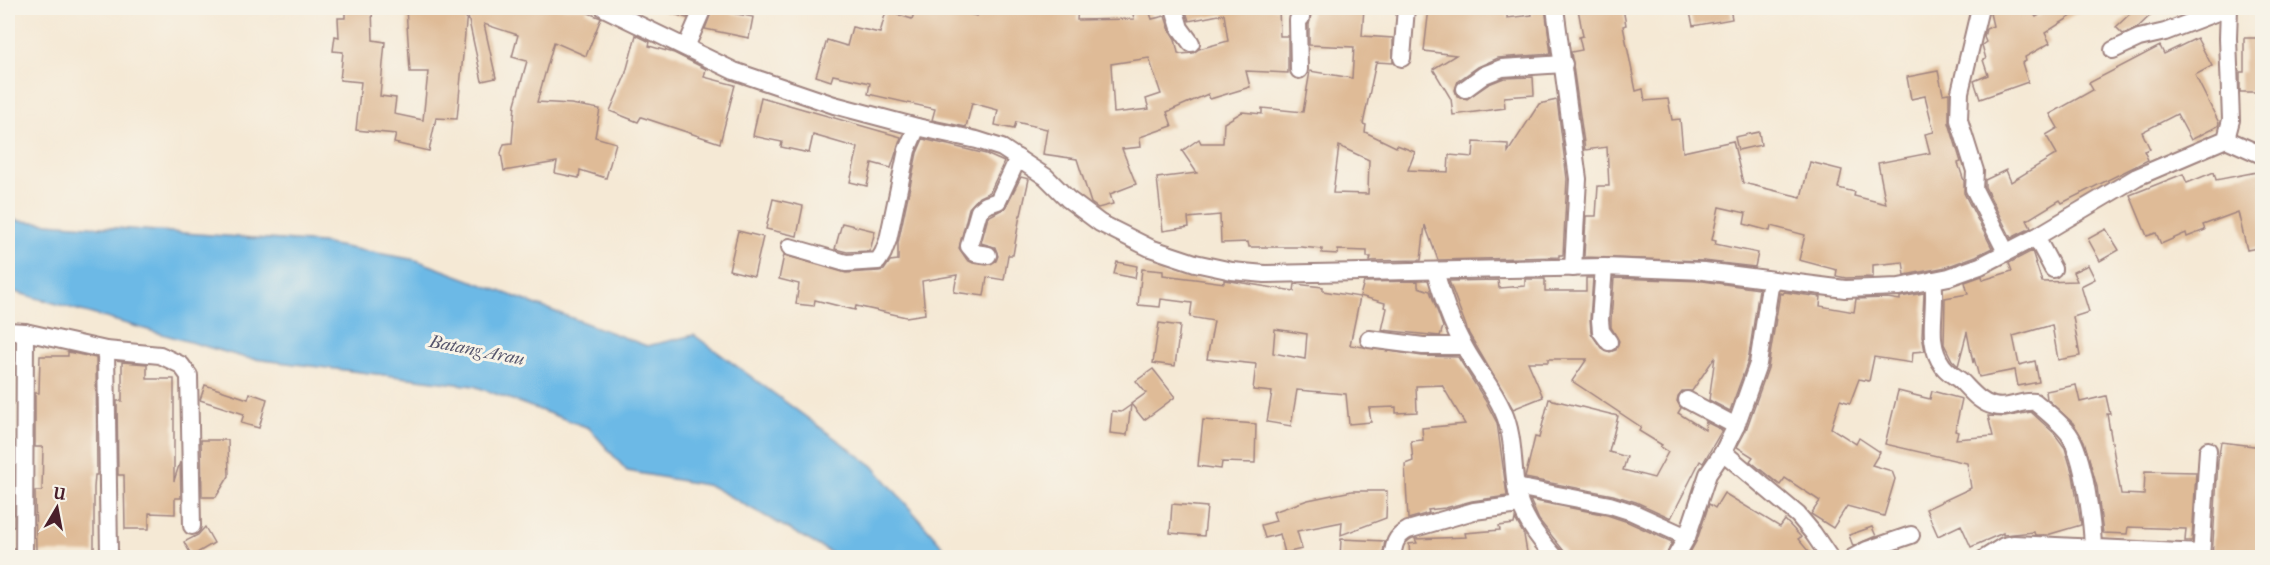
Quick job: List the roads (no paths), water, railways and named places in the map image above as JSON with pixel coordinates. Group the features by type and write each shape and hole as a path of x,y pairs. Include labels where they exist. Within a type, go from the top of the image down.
{"street":[{"path":"604,8 734,71 834,105 1002,148 1046,177 1068,199 1100,223 1150,248 1195,263 1232,271 1265,274 1604,267 1704,272 1845,289 1899,287 1949,277 1980,266 2036,237 2138,177 2226,139 2262,155"},
{"path":"686,47 704,8"},
{"path":"1174,8 1180,28 1191,43"},
{"path":"1299,70 1298,20 1302,8"},
{"path":"1402,58 1406,8"},
{"path":"1556,8 1578,179 1573,268"},
{"path":"1980,8 1960,92 1959,120 1975,171 1974,189 2006,252"},
{"path":"2113,50 2139,38 2164,32 2229,8 2231,120 2226,139"},
{"path":"1465,89 1485,75 1502,68 1564,64"},
{"path":"790,247 846,263 878,261 888,240 907,150 917,127"},
{"path":"988,255 975,253 969,246 979,211 986,205 998,201 1018,158"},
{"path":"2036,237 2053,269"},
{"path":"1604,267 1600,320 1601,331 1609,342"},
{"path":"1435,271 1443,299 1463,346 1495,395 1509,424 1520,505 1531,528 1556,558"},
{"path":"1675,558 1687,537 1708,474 1723,452 1736,426 1758,364 1771,280"},
{"path":"1933,280 1935,354 1944,367 1977,398 1992,406 2008,408 2019,403 2035,402 2068,434 2074,443 2088,498 2093,547"},
{"path":"8,331 26,332 106,350 160,355 181,365 189,376 192,526"},
{"path":"24,558 26,332"},
{"path":"1369,339 1423,346 1463,346"},
{"path":"106,350 110,553"},
{"path":"1687,400 1736,426"},
{"path":"1985,558 2004,546 2013,544 2201,555 2208,450"},
{"path":"1723,452 1798,514 1830,558"},
{"path":"1516,488 1610,505 1687,537"},
{"path":"1392,558 1394,543 1399,535 1408,530 1474,511 1520,505"},
{"path":"1852,558 1867,550 1911,535"}],"water":[{"name":"Batang Arau","path":"8,218 20,221 321,243 416,260 647,346 694,335 873,466 952,557 839,557 711,486 627,471 589,428 474,386 246,358 8,290"}]}
